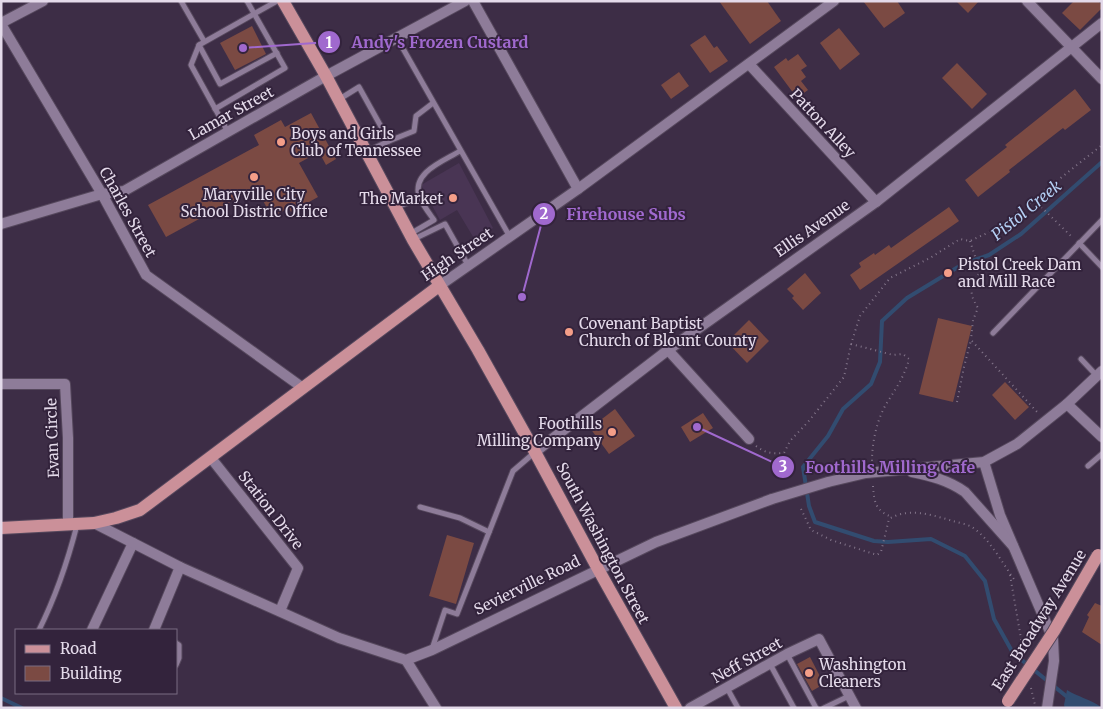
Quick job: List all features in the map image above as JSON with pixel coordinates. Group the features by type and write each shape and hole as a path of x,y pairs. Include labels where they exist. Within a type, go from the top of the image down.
{"main road":[{"name":"South Washington Street","path":"284,1 438,286 478,350 676,708"},
{"name":"High Street","path":"94,523 140,510 438,286"},
{"path":"1,528 94,523"},
{"name":"East Broadway Avenue","path":"1006,704 1054,631 1100,552"}],"street":[{"path":"1,24 42,1"},
{"name":"Lamar Street","path":"1,224 102,194 124,191 326,76 465,1"},
{"path":"473,1 578,189"},
{"name":"High Street","path":"438,286 510,238 834,1"},
{"path":"1027,1 1102,78"},
{"name":"Ellis Avenue","path":"535,452 668,350 876,202 1102,23"},
{"name":"Charles Street","path":"1,24 102,194 146,275 303,388"},
{"name":"Patton Alley","path":"749,64 876,202"},
{"path":"668,350 749,439"},
{"name":"Sevierville Road","path":"406,660 432,650 656,542 772,499 866,473 984,462 1016,444 1067,404 1100,373"},
{"name":"Evan Circle","path":"1,384 65,384 72,525"},
{"path":"1067,404 1102,437"},
{"name":"Station Drive","path":"211,458 298,568 280,612"},
{"path":"984,462 1000,515 1053,639 1054,660 1047,708"},
{"path":"901,470 938,478 956,486 974,501 1013,546"},
{"path":"94,523 180,567 339,638 406,660 436,708"},
{"path":"92,629 133,543"},
{"path":"154,629 180,567"},
{"name":"Neff Street","path":"690,708 819,639 850,695"},
{"path":"850,695 856,708"}],"lane":[{"path":"189,1 182,3 204,41"},
{"path":"215,109 285,68 247,1"},
{"path":"228,132 191,65 199,45 204,41 277,1"},
{"path":"397,37 510,238"},
{"path":"199,45 220,84 277,54"},
{"path":"338,100 359,87 389,141"},
{"path":"366,153 414,131 416,116 434,103"},
{"path":"411,237 434,220 420,198 418,186 426,172 460,151"},
{"path":"396,208 420,198"},
{"path":"993,333 1102,220"},
{"path":"411,237 445,224 468,265"},
{"path":"1079,243 1102,267"},
{"path":"1081,359 1100,373"},
{"path":"432,650 445,610 457,614 513,471 535,452"},
{"path":"1088,466 1102,454"},
{"path":"420,506 460,518 489,532"},
{"path":"40,629 48,612 70,553 72,525"},
{"path":"178,644 180,645 178,660"},
{"path":"788,654 816,708"},
{"path":"770,664 794,708"},
{"path":"727,688 738,708"},
{"path":"824,708 850,695"}],"path":[{"path":"790,477 784,452 790,441 808,422 844,377 851,344 860,316 890,278 930,258 960,238 970,241 998,228 1102,145"},
{"path":"1033,199 1079,243"},
{"path":"957,402 971,340 972,320 978,308 971,296 972,288 980,269 973,254 970,241"},
{"path":"971,340 1039,415"},
{"path":"851,344 893,355 903,354 909,359 906,371 887,403 879,423 872,447 872,461"},
{"path":"749,439 763,451 776,454 784,452"},
{"path":"873,486 876,504 884,514 892,517"},
{"path":"801,509 811,530 831,540 877,555 881,552 889,519 898,513 929,514 970,526 989,543 1017,583"},
{"path":"1010,573 1021,641"},
{"path":"1035,708 1037,697"}],"shaded area":[{"name":"The Market","path":"459,163 493,228 475,240 457,210 440,220 421,185"}],"water":[{"path":"1067,690 1093,702 1101,707 1065,708"}],"building":[{"path":"719,1 767,1 781,21 750,44"},
{"path":"863,1 897,1 905,13 884,28"},
{"path":"956,1 979,1 968,13"},
{"path":"1074,1 1098,1 1102,5 1102,8 1080,30 1062,13"},
{"path":"252,26 266,54 235,70 220,43"},
{"path":"839,28 860,54 840,70 820,43"},
{"path":"705,35 714,48 717,46 728,61 710,73 690,45"},
{"path":"798,54 807,66 801,70 806,77 801,81 808,90 797,98 774,67 786,58 788,61"},
{"path":"957,63 987,94 972,109 942,78"},
{"path":"679,72 689,86 671,99 661,85"},
{"path":"1075,89 1091,110 1065,130 1063,128 978,197 965,180"},
{"name":"Maryville City School Distric Office","path":"311,113 336,159 326,165 319,152 299,163 318,197 291,212 289,208 272,217 256,188 166,237 148,205 259,145 254,135 281,120 285,127"},
{"path":"949,207 959,221 860,290 850,275 861,267 859,263 889,245 891,248"},
{"path":"805,273 821,293 803,310 787,289"},
{"path":"938,318 972,326 953,402 919,394"},
{"path":"749,320 769,341 747,363 727,342"},
{"path":"1005,382 1029,407 1015,420 992,395"},
{"name":"Foothills Milling Company","path":"615,409 635,436 609,454 590,428"},
{"path":"703,413 713,428 690,442 681,427"},
{"path":"447,535 474,543 456,604 429,596"},
{"path":"1095,603 1102,606 1102,645 1082,632 1089,617 1087,615"},
{"path":"810,657 824,684 812,691 797,664"}],"waterway":[{"name":"Pistol Creek","path":"1066,696 1013,653 994,619 985,581 965,556 931,539 874,541 815,522 809,506 803,467 828,436 843,409 871,384 880,362 882,321 907,298 963,264 989,255 1021,234 1102,162"},
{"path":"1,698 22,708"}],"place":[{"name":"Andy's Frozen Custard","path":"243,48"},
{"name":"Boys and Girls Club of Tennessee","path":"281,142"},
{"name":"Maryville City School Distric Office","path":"254,177"},
{"name":"The Market","path":"453,198"},
{"name":"Pistol Creek Dam and Mill Race","path":"948,273"},
{"name":"Firehouse Subs","path":"522,297"},
{"name":"Covenant Baptist Church of Blount County","path":"569,332"},
{"name":"Foothills Milling Cafe","path":"697,427"},
{"name":"Foothills Milling Company","path":"612,432"},
{"name":"Washington Cleaners","path":"809,673"}]}
